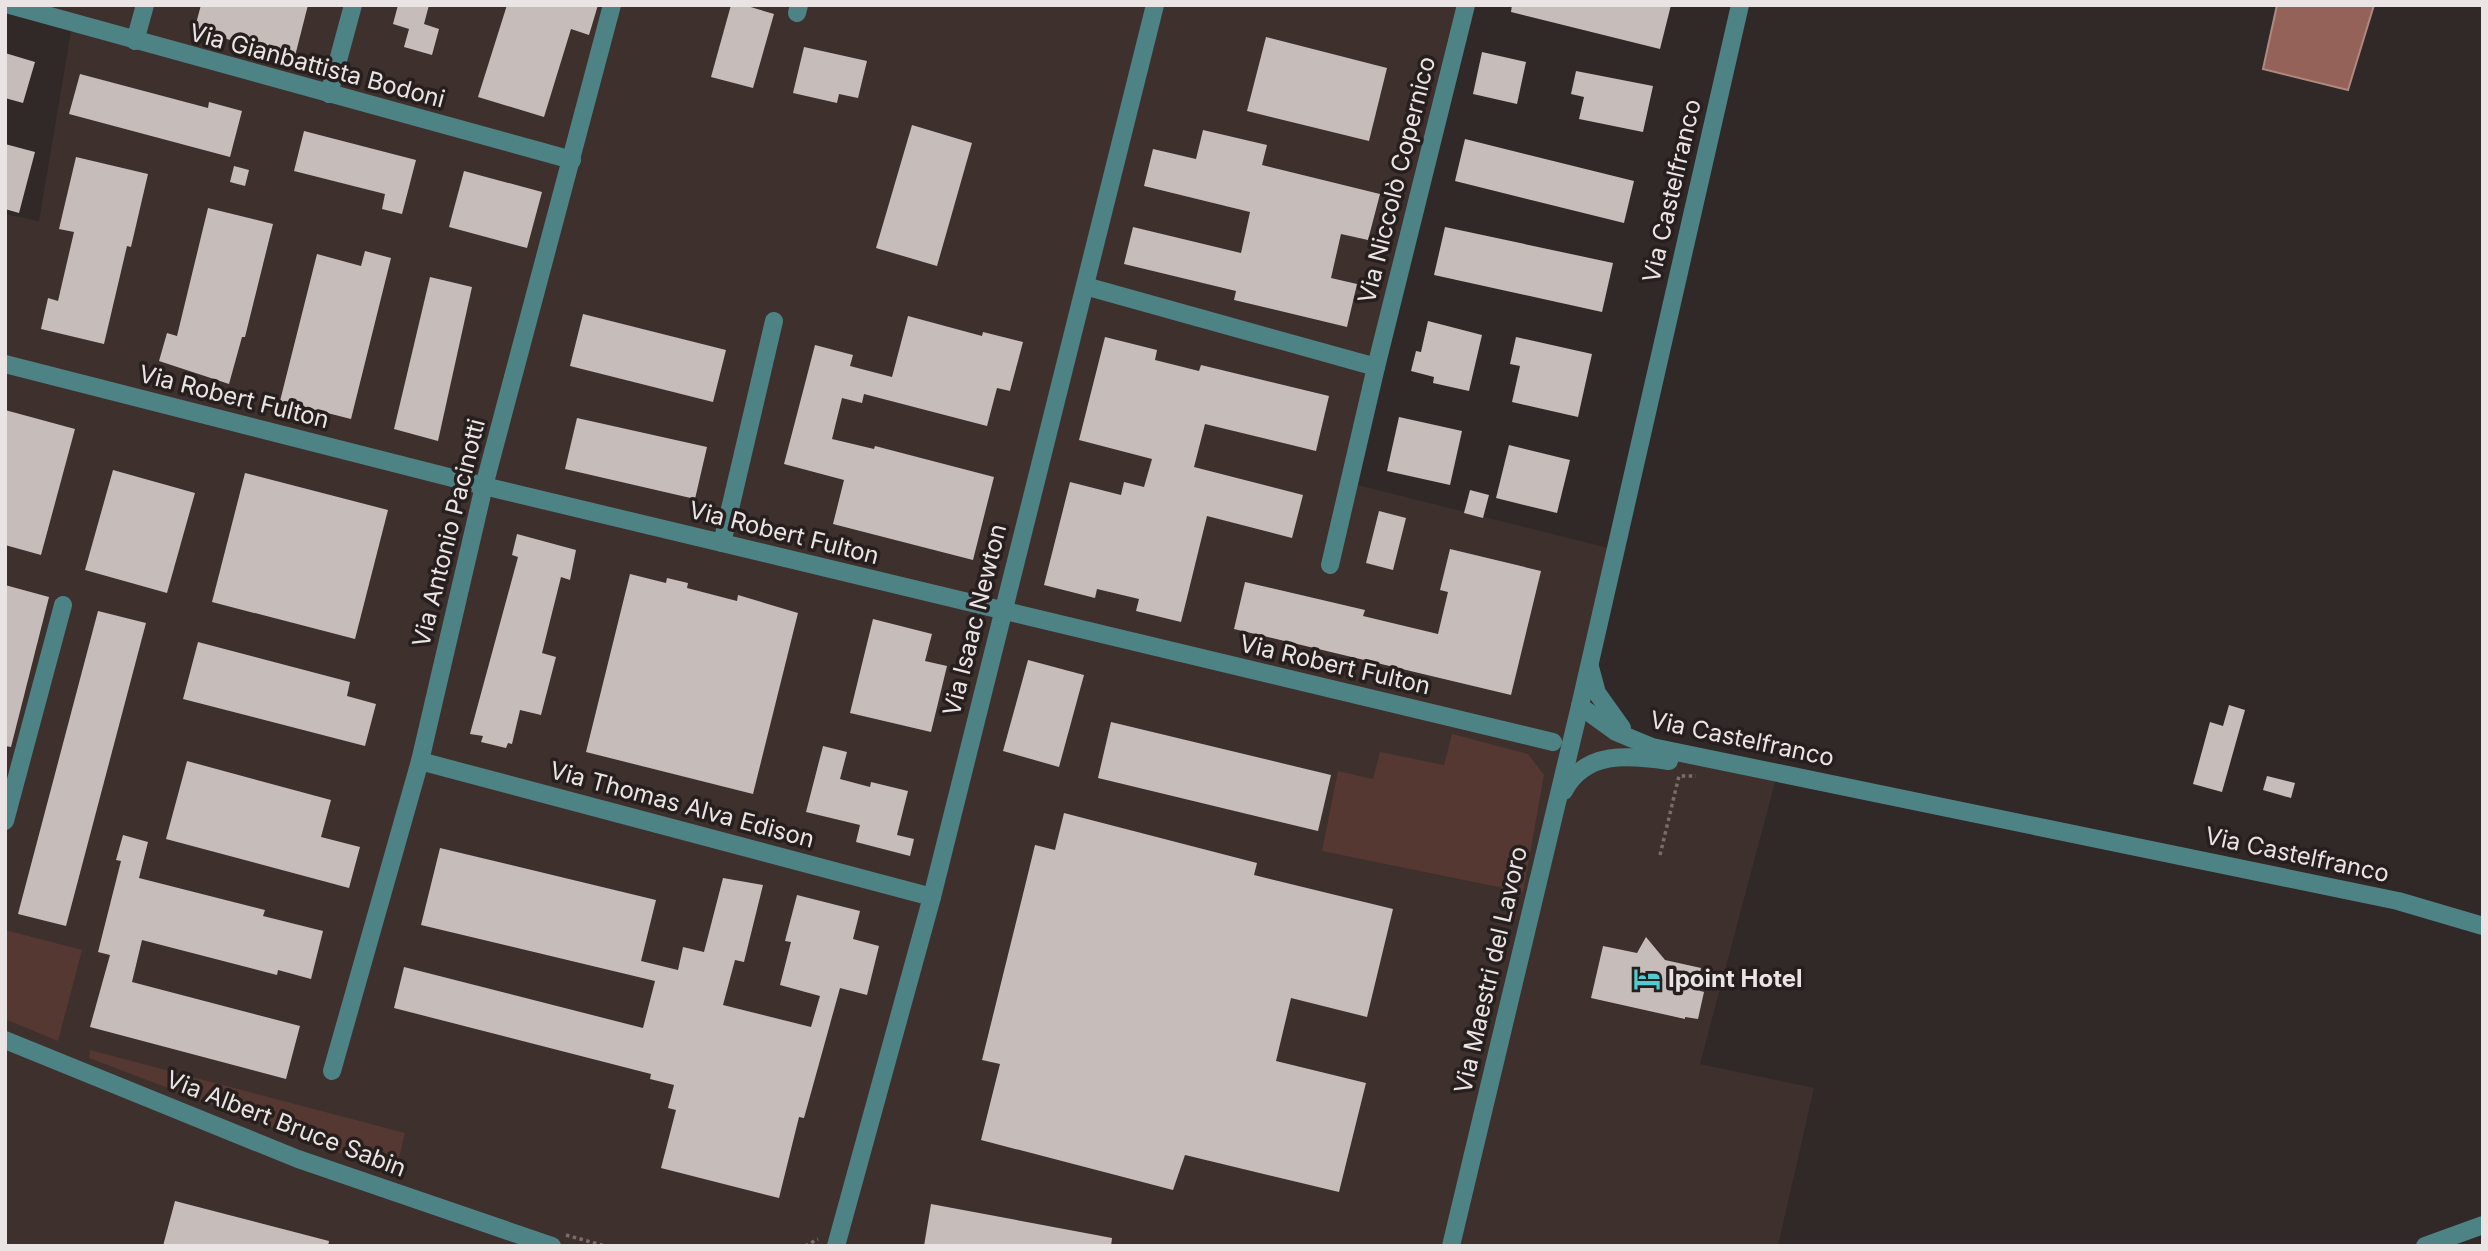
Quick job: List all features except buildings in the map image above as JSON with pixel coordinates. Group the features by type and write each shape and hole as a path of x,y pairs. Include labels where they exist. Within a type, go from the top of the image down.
{"street":[{"name":"Via Gianbattista Bodoni","path":"10,5 572,160"},
{"path":"135,41 145,5"},
{"path":"329,94 353,5"},
{"name":"Via Antonio Pacinotti","path":"332,1071 420,761 484,486 612,5"},
{"name":"Via Isaac Newton","path":"836,1246 932,897 1155,5"},
{"name":"Via Niccolò Copernico","path":"1330,565 1466,5"},
{"name":"Via Castelfranco","path":"1740,5 1580,706 1634,741 1728,763 2399,901 2483,926"},
{"path":"1085,286 1376,367"},
{"path":"722,543 774,321"},
{"name":"Via Robert Fulton","path":"5,364 484,486 1553,742"},
{"path":"5,821 63,605"},
{"path":"1589,664 1597,693 1609,713 1634,741"},
{"name":"Via Maestri del Lavoro","path":"1451,1246 1580,706"},
{"path":"1555,809 1579,768 1601,760 1620,756 1728,763"},
{"name":"Via Thomas Alva Edison","path":"420,761 932,897"},
{"name":"Via Albert Bruce Sabin","path":"5,1040 298,1159 552,1246"},
{"path":"2425,1246 2483,1225"}],"path":[{"path":"1660,856 1679,775 1705,776"},
{"path":"805,1246 817,1242 821,1234"}],"shaded area":[{"path":"13,5 1464,5 1354,484 1624,552 1586,716 1741,765 1778,771 1700,1064 1814,1088 1778,1246 5,1246 5,214 39,221 73,19"},
{"path":"2277,5 2374,5 2348,90 2263,69"},
{"path":"1452,734 1528,754 1544,775 1523,892 1322,851 1338,771 1373,779 1380,752 1444,765"},
{"path":"5,930 82,950 58,1041 5,1019"},
{"path":"90,1050 405,1133 395,1174 89,1058"}],"place":[{"name":"Ipoint Hotel","path":"1647,979"}]}
